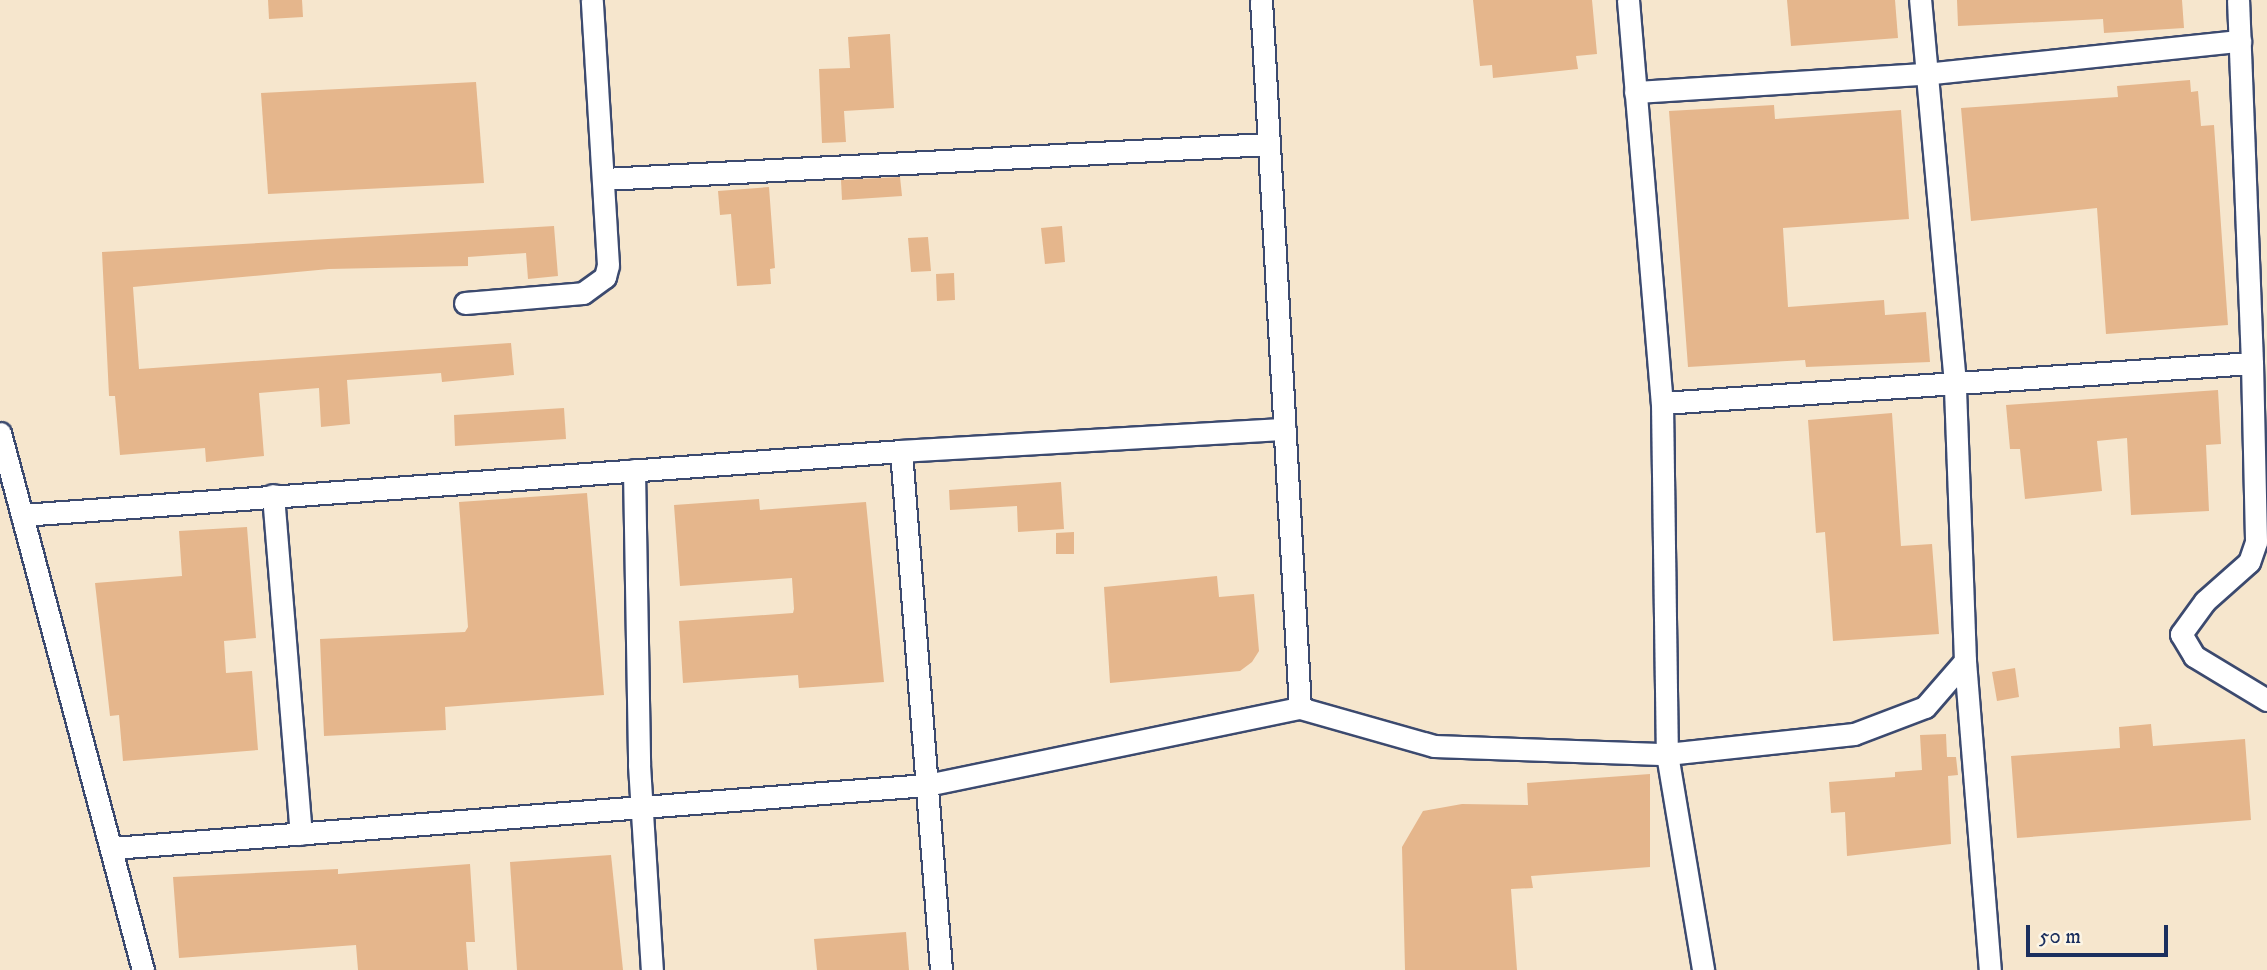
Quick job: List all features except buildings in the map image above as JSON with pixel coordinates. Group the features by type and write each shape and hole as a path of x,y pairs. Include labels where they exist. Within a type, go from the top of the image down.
{"street":[{"path":"465,303 583,293 596,287 608,265 592,0"},
{"path":"1261,0 1300,708"},
{"path":"1628,0 1662,403 1667,754 1703,970"},
{"path":"1920,0 1924,74 1955,383 1965,660 1990,970"},
{"path":"2238,0 2256,542 2249,562 2205,601 2181,635 2194,656 2267,700"},
{"path":"1635,92 1924,74 2240,41"},
{"path":"604,179 1269,144"},
{"path":"1662,403 2252,363"},
{"path":"22,515 901,451 1284,429"},
{"path":"0,432 113,848 143,970"},
{"path":"901,451 941,970"},
{"path":"634,470 642,807 652,970"},
{"path":"273,495 301,834"},
{"path":"113,848 927,785 1300,708 1434,746 1667,754 1854,733 1925,707 1965,660"}]}
